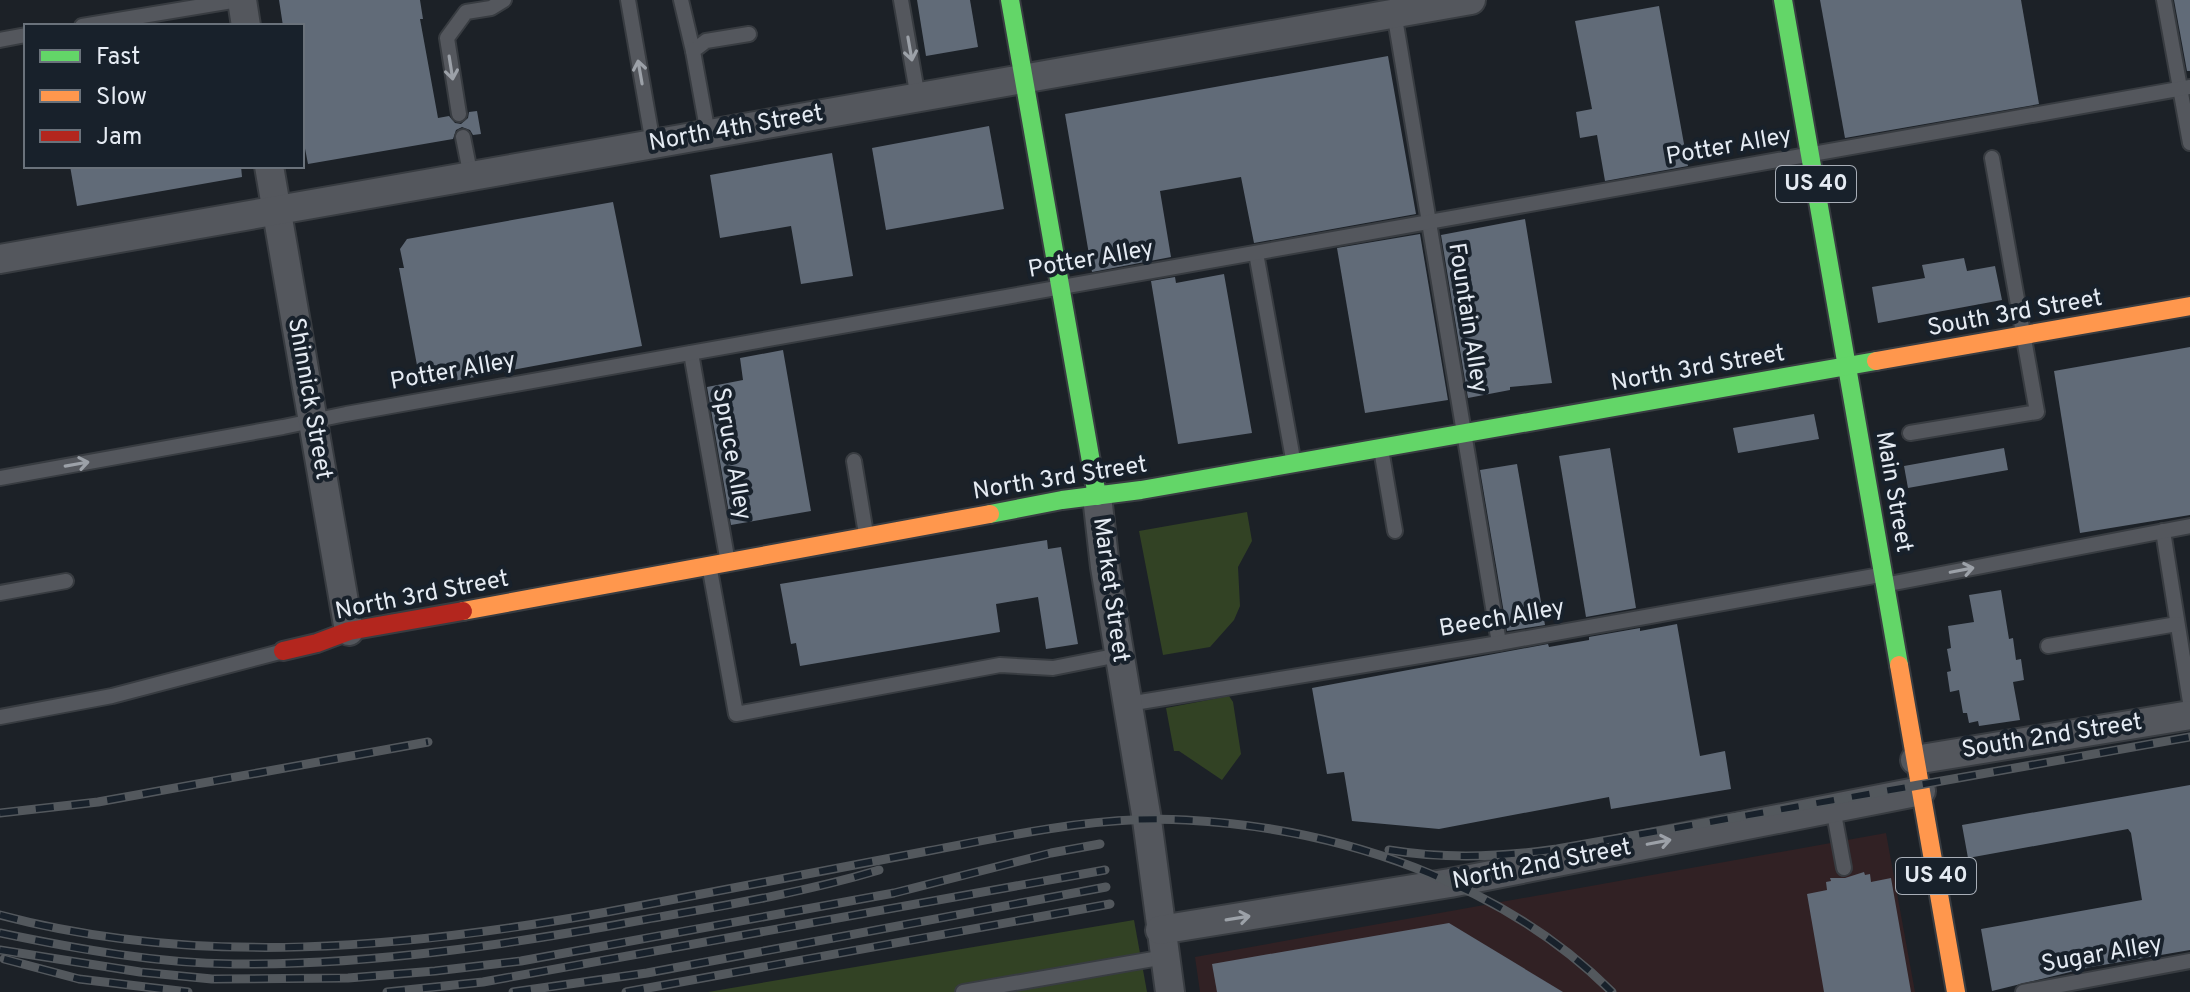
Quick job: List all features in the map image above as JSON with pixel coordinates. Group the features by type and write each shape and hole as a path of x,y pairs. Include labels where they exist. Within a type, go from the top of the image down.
{"street":[{"path":"240,0 246,24"},
{"name":"Market Street","path":"1010,0 1097,496 1105,567 1147,820 1170,992"},
{"name":"North 4th Street","path":"0,259 918,98 1393,7 1471,0"},
{"name":"Main Street","path":"1783,0 1956,992"},
{"name":"Shinnick Street","path":"269,168 349,631"},
{"name":"South 3rd Street","path":"1848,368 2190,306"},
{"name":"North 3rd Street","path":"283,651 349,631 1097,496 1848,368"},
{"name":"South 2nd Street","path":"1915,760 2190,715"},
{"name":"North 2nd Street","path":"1163,943 1450,883 1921,791"}],"lane":[{"path":"94,24 240,0"},
{"path":"459,114 447,38 466,12 491,8 504,0"},
{"path":"628,0 653,144"},
{"path":"681,0 708,134"},
{"path":"901,0 918,98"},
{"path":"2164,0 2185,88 2190,143"},
{"name":"Fountain Alley","path":"1393,7 1499,643"},
{"path":"693,51 706,41 749,34"},
{"path":"0,40 24,35"},
{"name":"Potter Alley","path":"0,478 2185,88"},
{"path":"463,137 471,177"},
{"path":"1910,433 2037,412 1992,158"},
{"path":"1256,253 1294,463"},
{"name":"Spruce Alley","path":"691,353 736,714 1000,665 1053,668 1119,655"},
{"path":"1381,448 1395,531"},
{"path":"854,461 867,538"},
{"name":"Beech Alley","path":"1128,704 2190,526"},
{"path":"2163,531 2190,702"},
{"path":"0,593 66,581"},
{"path":"2048,646 2177,624"},
{"path":"0,717 112,696 283,651"},
{"path":"1833,808 1844,868"},
{"path":"963,992 1163,943"},
{"name":"Sugar Alley","path":"2023,992 2190,961"}],"shaded area":[{"path":"1886,833 1915,992 1200,992 1195,957"}],"green space":[{"path":"1247,512 1252,541 1238,567 1240,606 1234,620 1210,647 1163,655 1139,531"},
{"path":"1229,696 1233,702 1241,754 1222,780 1179,751 1174,751 1166,708"},
{"path":"1134,920 1147,992 708,992"}],"building":[{"path":"279,0 420,0 423,19 420,19 438,118 449,116 455,123 461,124 468,118 469,112 477,111 481,134 473,135 462,127 456,130 453,139 308,164 304,143 304,24 283,24"},
{"path":"917,0 970,0 978,47 926,56"},
{"path":"1820,0 2021,0 2039,104 1845,138"},
{"path":"2174,0 2190,0 2190,71 2187,71"},
{"path":"1659,6 1688,166 1605,181 1597,135 1580,138 1576,112 1592,109 1575,21"},
{"path":"1388,56 1416,214 1254,243 1241,177 1160,191 1171,257 1092,272 1065,114"},
{"path":"989,126 1004,209 886,230 872,148"},
{"path":"832,153 853,276 801,284 791,226 720,238 710,175"},
{"path":"70,168 241,168 242,177 77,206"},
{"path":"613,202 642,346 421,387 399,268 404,268 400,249 407,239"},
{"path":"1525,219 1552,383 1510,387 1510,390 1468,398 1441,235"},
{"path":"1420,234 1448,400 1365,413 1337,248"},
{"path":"1964,258 1967,271 1995,266 2002,300 1878,323 1872,287 1925,278 1922,265"},
{"path":"1224,274 1252,433 1178,444 1151,281 1175,277 1176,283"},
{"path":"2190,347 2190,515 2080,533 2054,371"},
{"path":"783,350 811,511 731,525 707,387 743,380 740,358"},
{"path":"1814,414 1819,439 1738,453 1733,428"},
{"path":"1610,448 1636,608 1586,617 1559,456"},
{"path":"2004,448 2008,470 1908,488 1904,466"},
{"path":"1517,464 1545,625 1507,631 1480,470"},
{"path":"1047,540 1048,549 1061,547 1078,644 1046,649 1038,597 996,604 1000,632 800,666 796,643 791,644 780,584"},
{"path":"2001,590 2009,639 2013,638 2016,660 2021,659 2024,680 2013,682 2020,720 1979,726 1978,721 1969,723 1967,713 1963,713 1959,690 1950,692 1948,626 1974,622 1969,595"},
{"path":"1677,624 1700,756 1725,751 1731,789 1611,809 1609,797 1439,829 1352,821 1344,772 1327,774 1312,688 1548,644 1549,647 1589,640 1589,637"},
{"path":"2190,785 2190,950 2091,967 1992,991 1981,929 2142,900 2131,833 2128,829 1968,858 1962,825"},
{"path":"1864,872 1865,875 1870,874 1871,882 1891,878 1911,992 1824,992 1807,894 1827,890 1826,882 1831,881 1830,878 1845,878"},
{"path":"1449,923 1563,992 1217,992 1212,964"}],"railway":[{"path":"1389,850 1473,856 1557,849 2190,737"},
{"path":"0,813 98,802 428,742"},
{"path":"0,915 75,932 151,942 227,947 380,943 532,925 1056,828 1121,820 1186,820 1244,825 1302,835 1359,849 1415,868 1469,891 1521,920 1568,953 1612,992"},
{"path":"0,950 140,972 212,979 348,978 435,971 521,961 894,893 1051,853 1100,844"},
{"path":"0,933 87,950 175,961 234,964 337,961 439,952 591,929 821,886 879,870"},
{"path":"387,992 483,982 1105,870"},
{"path":"513,992 647,973 1106,887"},
{"path":"626,992 1110,904"},
{"path":"4,959 79,979 188,992"}],"traffic: fast":[{"path":"1010,0 1097,496"},
{"path":"1783,0 1899,665"},
{"path":"990,514 1876,361"}],"traffic: slow":[{"path":"1876,361 2190,306"},
{"path":"463,611 990,514"},
{"path":"1899,665 1956,992"}],"traffic: jam":[{"path":"283,651 349,631 463,611"}]}
